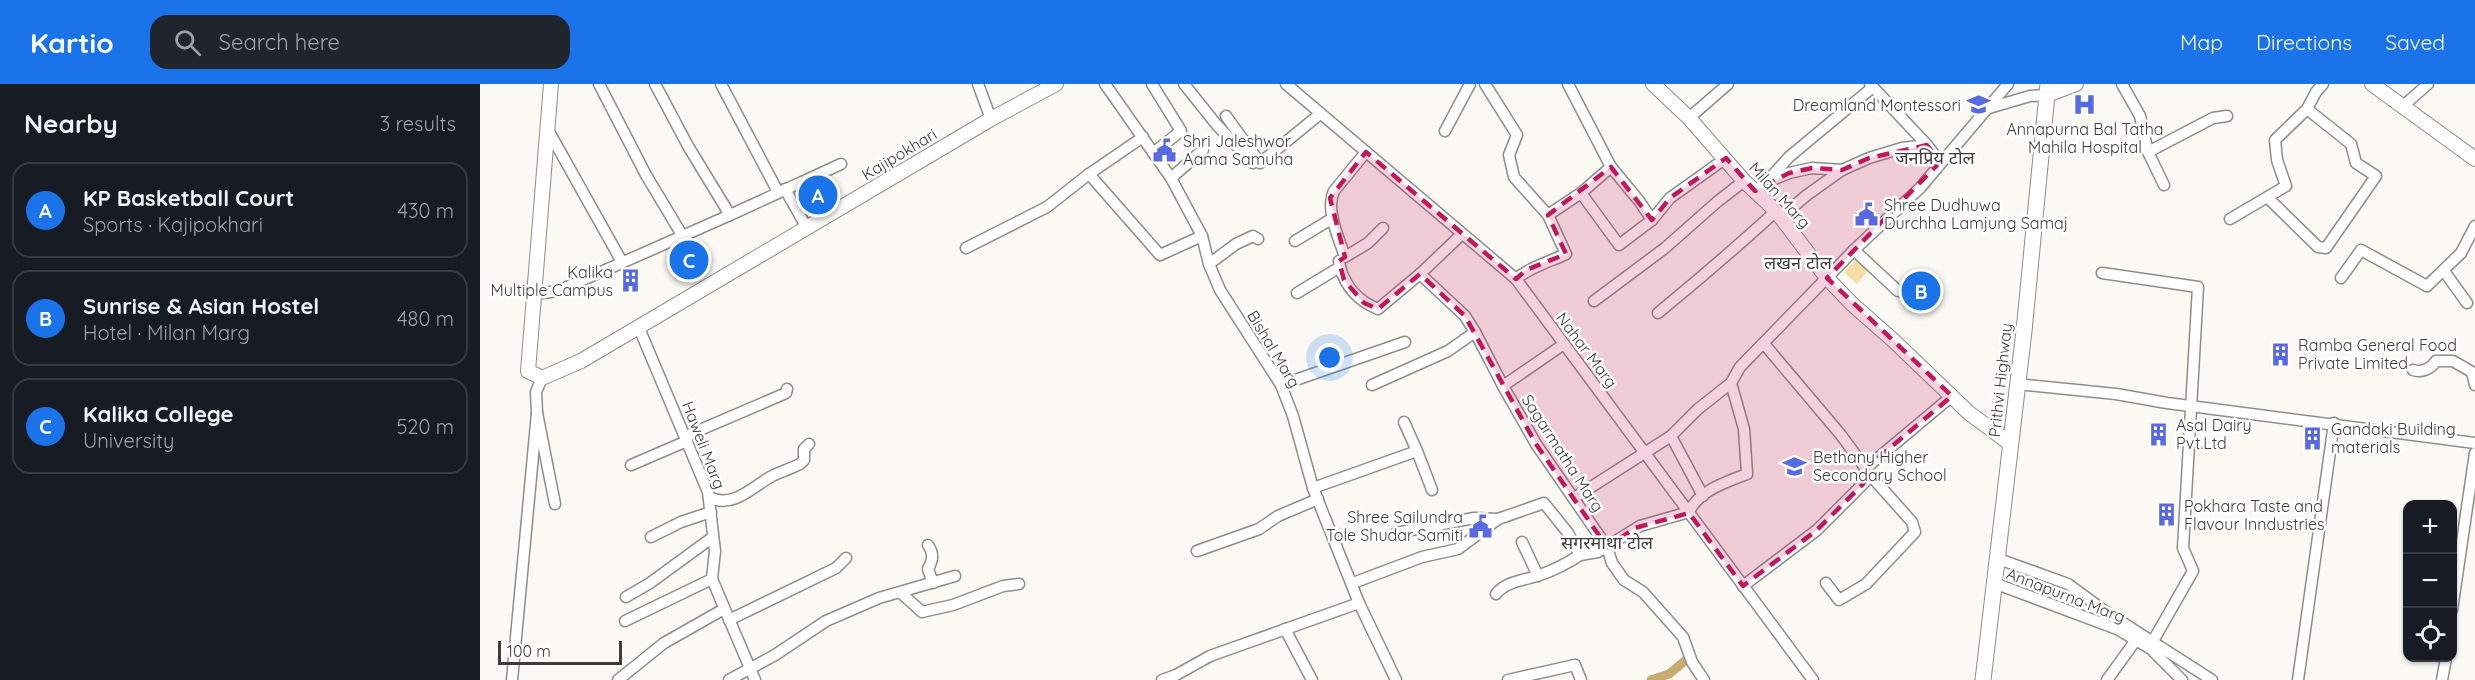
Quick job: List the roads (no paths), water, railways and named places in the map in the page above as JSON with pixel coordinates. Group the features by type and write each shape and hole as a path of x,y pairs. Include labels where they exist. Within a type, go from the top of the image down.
{"highway":[{"name":"Prithvi Highway","path":"1983,680 2011,444 2048,89"}],"main road":[{"path":"542,378 528,371 551,84"},
{"path":"2048,89 2076,84"},
{"path":"2372,84 2475,159"},
{"name":"Kajipokhari","path":"542,378 581,361 639,328 1050,85"},
{"name":"Milan Marg","path":"1657,85 1726,158 1744,182 1779,214 1827,278 1969,413 2011,444"}],"street":[{"path":"599,84 646,175 682,235"},
{"path":"655,84 687,146 730,215"},
{"path":"721,84 782,190 807,228"},
{"path":"978,84 991,119"},
{"name":"Bishal Marg","path":"1105,84 1171,178 1202,236 1209,264 1220,290 1281,385 1293,416 1313,488 1353,583 1359,603 1396,680"},
{"path":"1152,84 1182,131 1153,153"},
{"path":"1184,84 1216,124 1255,166 1320,114"},
{"name":"Nahar Marg","path":"1286,84 1516,279 1686,513 1813,680"},
{"path":"1445,131 1470,84"},
{"path":"1485,84 1517,135 1509,155 1514,177 1548,215 1566,254 1527,270 1516,279"},
{"path":"1568,84 1611,167 1652,220"},
{"path":"1689,118 1728,84"},
{"path":"1574,498 1671,436 1698,409 1731,383 1740,367 1765,345 1854,250 1920,188 2008,84"},
{"path":"2122,84 2140,116 2148,152 2164,185"},
{"path":"2230,219 2286,186 2277,160 2275,140 2307,109 2323,84"},
{"path":"2402,107 2428,84"},
{"path":"1755,191 1767,182 1789,157 1871,86 1927,145 1940,162"},
{"path":"1988,109 2048,89"},
{"path":"2268,198 2318,247 2326,248 2376,176 2356,163 2351,144 2307,109"},
{"path":"1226,116 1260,163"},
{"path":"2148,152 2213,118 2227,116"},
{"path":"548,130 622,261"},
{"path":"966,248 1047,207 1089,174 1143,137"},
{"path":"1658,313 1779,214 1842,170 1869,158 1902,148 1927,145"},
{"path":"1171,178 1203,150"},
{"path":"1366,152 1330,198 1344,280 1351,291 1365,303 1378,309 1420,274 1462,234"},
{"path":"1581,193 1619,245 1652,220 1670,198 1726,158"},
{"path":"535,294 558,291 841,164"},
{"path":"1548,215 1581,193 1611,167"},
{"path":"1767,182 1812,168 1842,170"},
{"path":"1089,174 1160,255 1202,236"},
{"path":"1594,301 1665,248 1717,202 1744,182"},
{"path":"1295,241 1333,218"},
{"path":"2341,278 2361,250 2427,286 2461,253 2475,226"},
{"path":"1297,293 1368,243 1383,228"},
{"path":"1209,264 1236,244 1253,236 1258,239"},
{"path":"1854,250 1898,291"},
{"path":"2444,271 2467,303"},
{"path":"2103,273 2198,287 2183,548 2193,571 2153,641"},
{"path":"1420,274 1465,316 1503,386"},
{"name":"Haweli Marg","path":"639,328 709,496 715,551 712,579"},
{"path":"1372,385 1448,351 1475,332"},
{"path":"1281,385 1405,342"},
{"name":"Sagarmatha Marg","path":"1564,344 1503,386 1536,444 1606,547 1612,563 1624,580 1643,592 1683,637 1692,662 1704,680"},
{"path":"1765,345 1868,472 1912,522 1915,532 1866,584 1839,600 1826,583"},
{"path":"2413,370 2418,372 2428,369 2436,361 2453,361 2472,372 2475,385"},
{"path":"513,680 537,413 536,392 542,378"},
{"path":"1496,594 1508,585 1528,577 1538,576 1580,555 1606,547 1635,528 1686,513 1693,502 1721,484 1747,474 1744,429 1731,383"},
{"path":"2017,384 2116,394 2192,406 2475,442"},
{"path":"631,465 786,393 787,389"},
{"path":"1743,586 1817,530 1868,472 1952,396"},
{"path":"537,413 555,504"},
{"path":"1404,422 1432,490"},
{"path":"2298,680 2334,423"},
{"path":"1671,436 1703,496"},
{"path":"709,496 714,500 726,500 744,495 774,475 800,464 804,460 804,449 809,444"},
{"path":"1313,488 1417,451"},
{"path":"2452,608 2475,453"},
{"path":"1197,551 1259,529 1278,516 1318,499"},
{"path":"1353,583 1422,557 1458,549 1498,519 1545,504 1568,533 1580,555"},
{"path":"651,537 711,512"},
{"path":"1396,533 1474,518 1498,519"},
{"path":"626,597 650,583 713,537"},
{"path":"1522,542 1538,576"},
{"path":"928,545 932,551 933,560 928,569 933,583"},
{"path":"729,620 828,573 846,558"},
{"path":"1996,558 2068,584 2106,612 2212,680"},
{"path":"729,680 775,655 826,621 879,598 955,576"},
{"path":"625,621 712,579 755,680"},
{"path":"901,593 922,612 953,605 1003,586 1019,584"},
{"name":"Annapurna Marg","path":"1994,584 2116,629 2151,650 2182,680"},
{"path":"1162,680 1210,656 1359,603"},
{"path":"618,680 664,642 724,609"},
{"path":"1285,629 1312,680"},
{"path":"2107,680 2136,640"},
{"path":"2442,680 2445,662"},
{"path":"1508,680 1575,665 1581,680"}],"waterway":[{"path":"1651,680 1669,674 1686,660"}],"place":[{"name":"Annapurna Bal Tatha Mahila Hospital","path":"2085,104"},
{"name":"Dreamland Montessori","path":"1979,105"},
{"name":"Shri Jaleshwor Aama Samuha","path":"1165,150"},
{"name":"KP Basketball Court","path":"818,195"},
{"name":"Shree Dudhuwa Durchha Lamjung Samaj","path":"1866,214"},
{"name":"Kalika College","path":"689,260"},
{"name":"Kalika Multiple Campus","path":"631,281"},
{"name":"Sunrise & Asian Hostel","path":"1921,291"},
{"name":"Ramba General Food Private Limited","path":"2280,354"},
{"name":"Asal Dairy Pvt.Ltd","path":"2158,434"},
{"name":"Gandaki Building materials","path":"2313,438"},
{"name":"Bethany Higher Secondary School","path":"1795,466"},
{"name":"Pokhara Taste and Flavour Inndustries","path":"2166,515"},
{"name":"Shree Sailundra Tole Shudar Samiti","path":"1481,526"}],"district":[{"name":"जनप्रिय टोल","path":"1935,158"},
{"name":"लखन टोल","path":"1798,263"},
{"name":"सगरमाथा टोल","path":"1607,543"}]}
